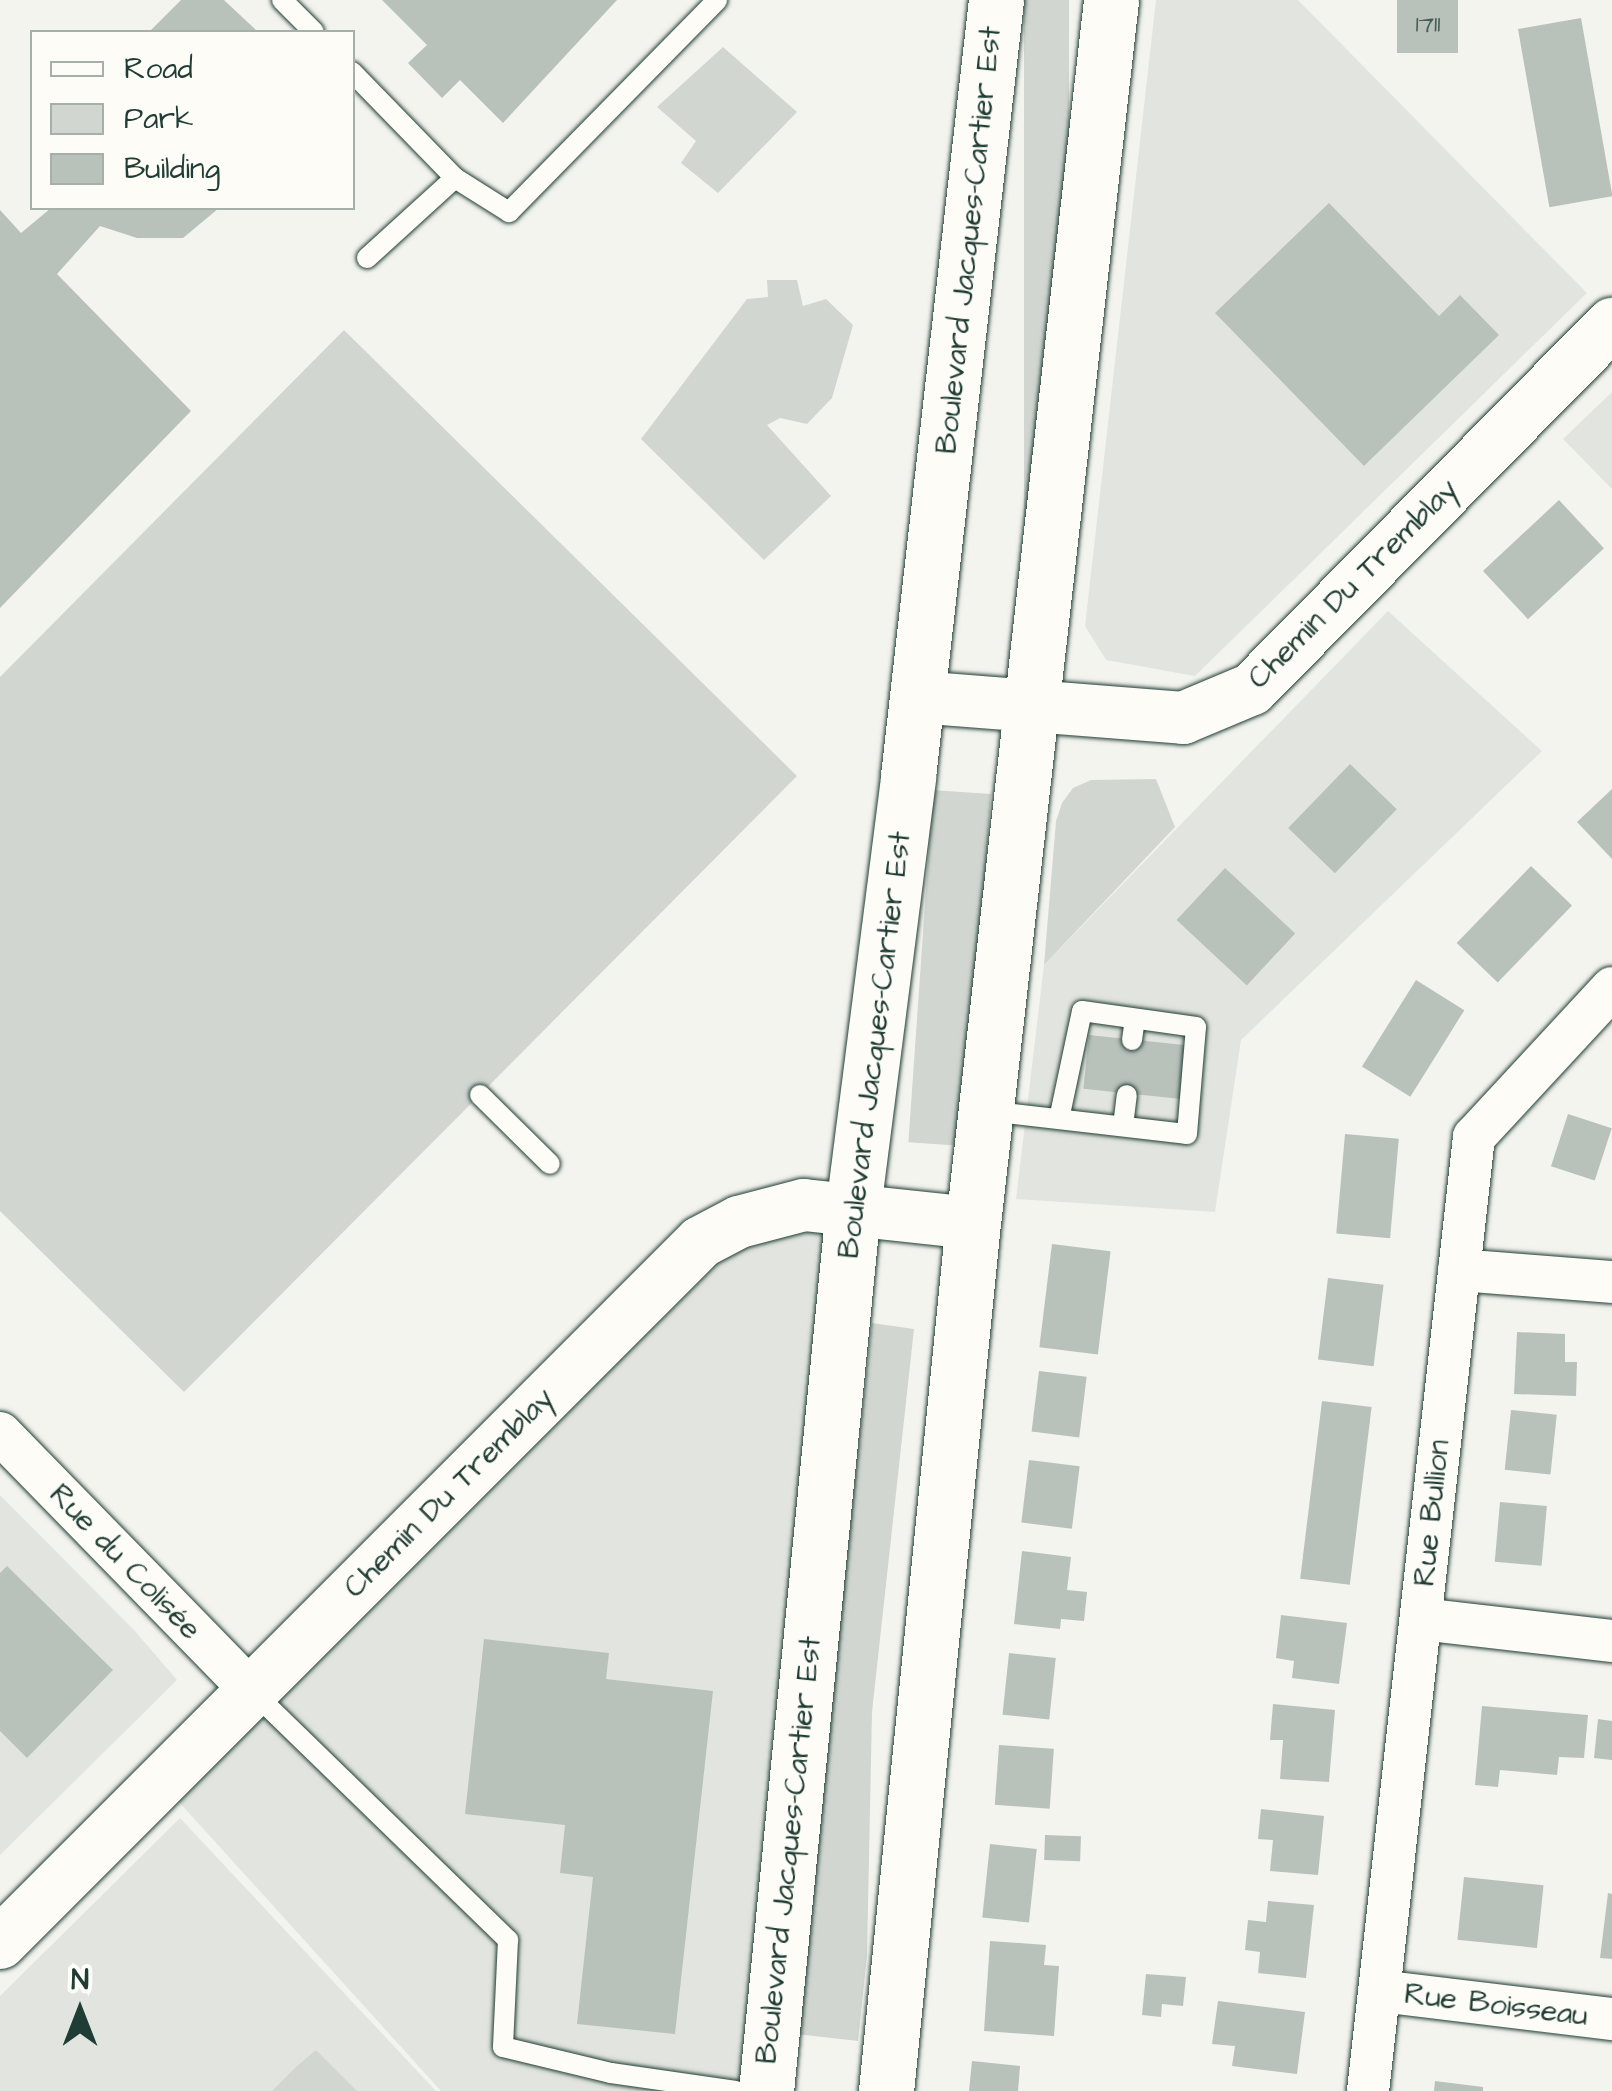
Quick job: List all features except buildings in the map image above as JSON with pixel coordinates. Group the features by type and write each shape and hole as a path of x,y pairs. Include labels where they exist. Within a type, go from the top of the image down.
{"main road":[{"name":"Boulevard Jacques-Cartier Est","path":"766,2091 854,1208 918,696 996,0"},
{"path":"886,2091 973,1223 1110,0"}],"street":[{"name":"Chemin Du Tremblay","path":"918,696 1184,718 1252,689 1612,324"},
{"name":"Rue Bullion","path":"1368,2091 1474,1138 1612,988"},
{"name":"Chemin Du Tremblay","path":"0,1943 701,1242 739,1222 794,1206 854,1208 973,1223"},
{"path":"1459,1270 1612,1282"},
{"name":"Rue du Colisée","path":"0,1433 252,1691"},
{"path":"1421,1619 1612,1641"},
{"name":"Rue Boisseau","path":"1380,1991 1612,2019"}],"lane":[{"path":"282,0 312,30"},
{"path":"355,75 454,178 509,212 717,0"},
{"path":"367,258 454,178"},
{"path":"986,1110 1059,1119 1123,1126 1187,1134 1196,1027 1134,1029 1082,1012 1059,1119"},
{"path":"1123,1126 1126,1095"},
{"path":"480,1096 550,1164"},
{"path":"252,1691 508,1940 503,2047 610,2074 736,2091"}],"shaded area":[{"path":"1156,0 1298,0 1587,293 1195,676 1106,660 1085,626"},
{"path":"1612,392 1612,489 1563,439"},
{"path":"1388,611 1542,751 1241,1040 1215,1212 1016,1199 1044,965"},
{"path":"853,1208 765,2091 441,2091 160,1781 701,1242"},
{"path":"0,1495 135,1631 177,1680 0,1855"},
{"path":"180,1818 436,2091 0,2091 0,1996"}],"green space":[{"path":"1024,0 1069,0 1069,615 1024,615"},
{"path":"723,47 797,112 718,193 681,163 696,141 657,107"},
{"path":"767,280 797,280 803,306 826,299 853,325 832,398 807,424 780,418 767,425 831,496 764,560 641,439 747,299 768,297"},
{"path":"344,330 797,776 184,1392 0,1211 0,677"},
{"path":"1156,779 1175,827 1044,965 1056,821 1062,803 1073,788 1091,780"},
{"path":"933,790 991,794 966,1146 908,1142"},
{"path":"872,1323 914,1329 872,1712 867,1956 858,2041 796,2034"},
{"path":"316,2050 357,2091 272,2091 296,2067"}]}
